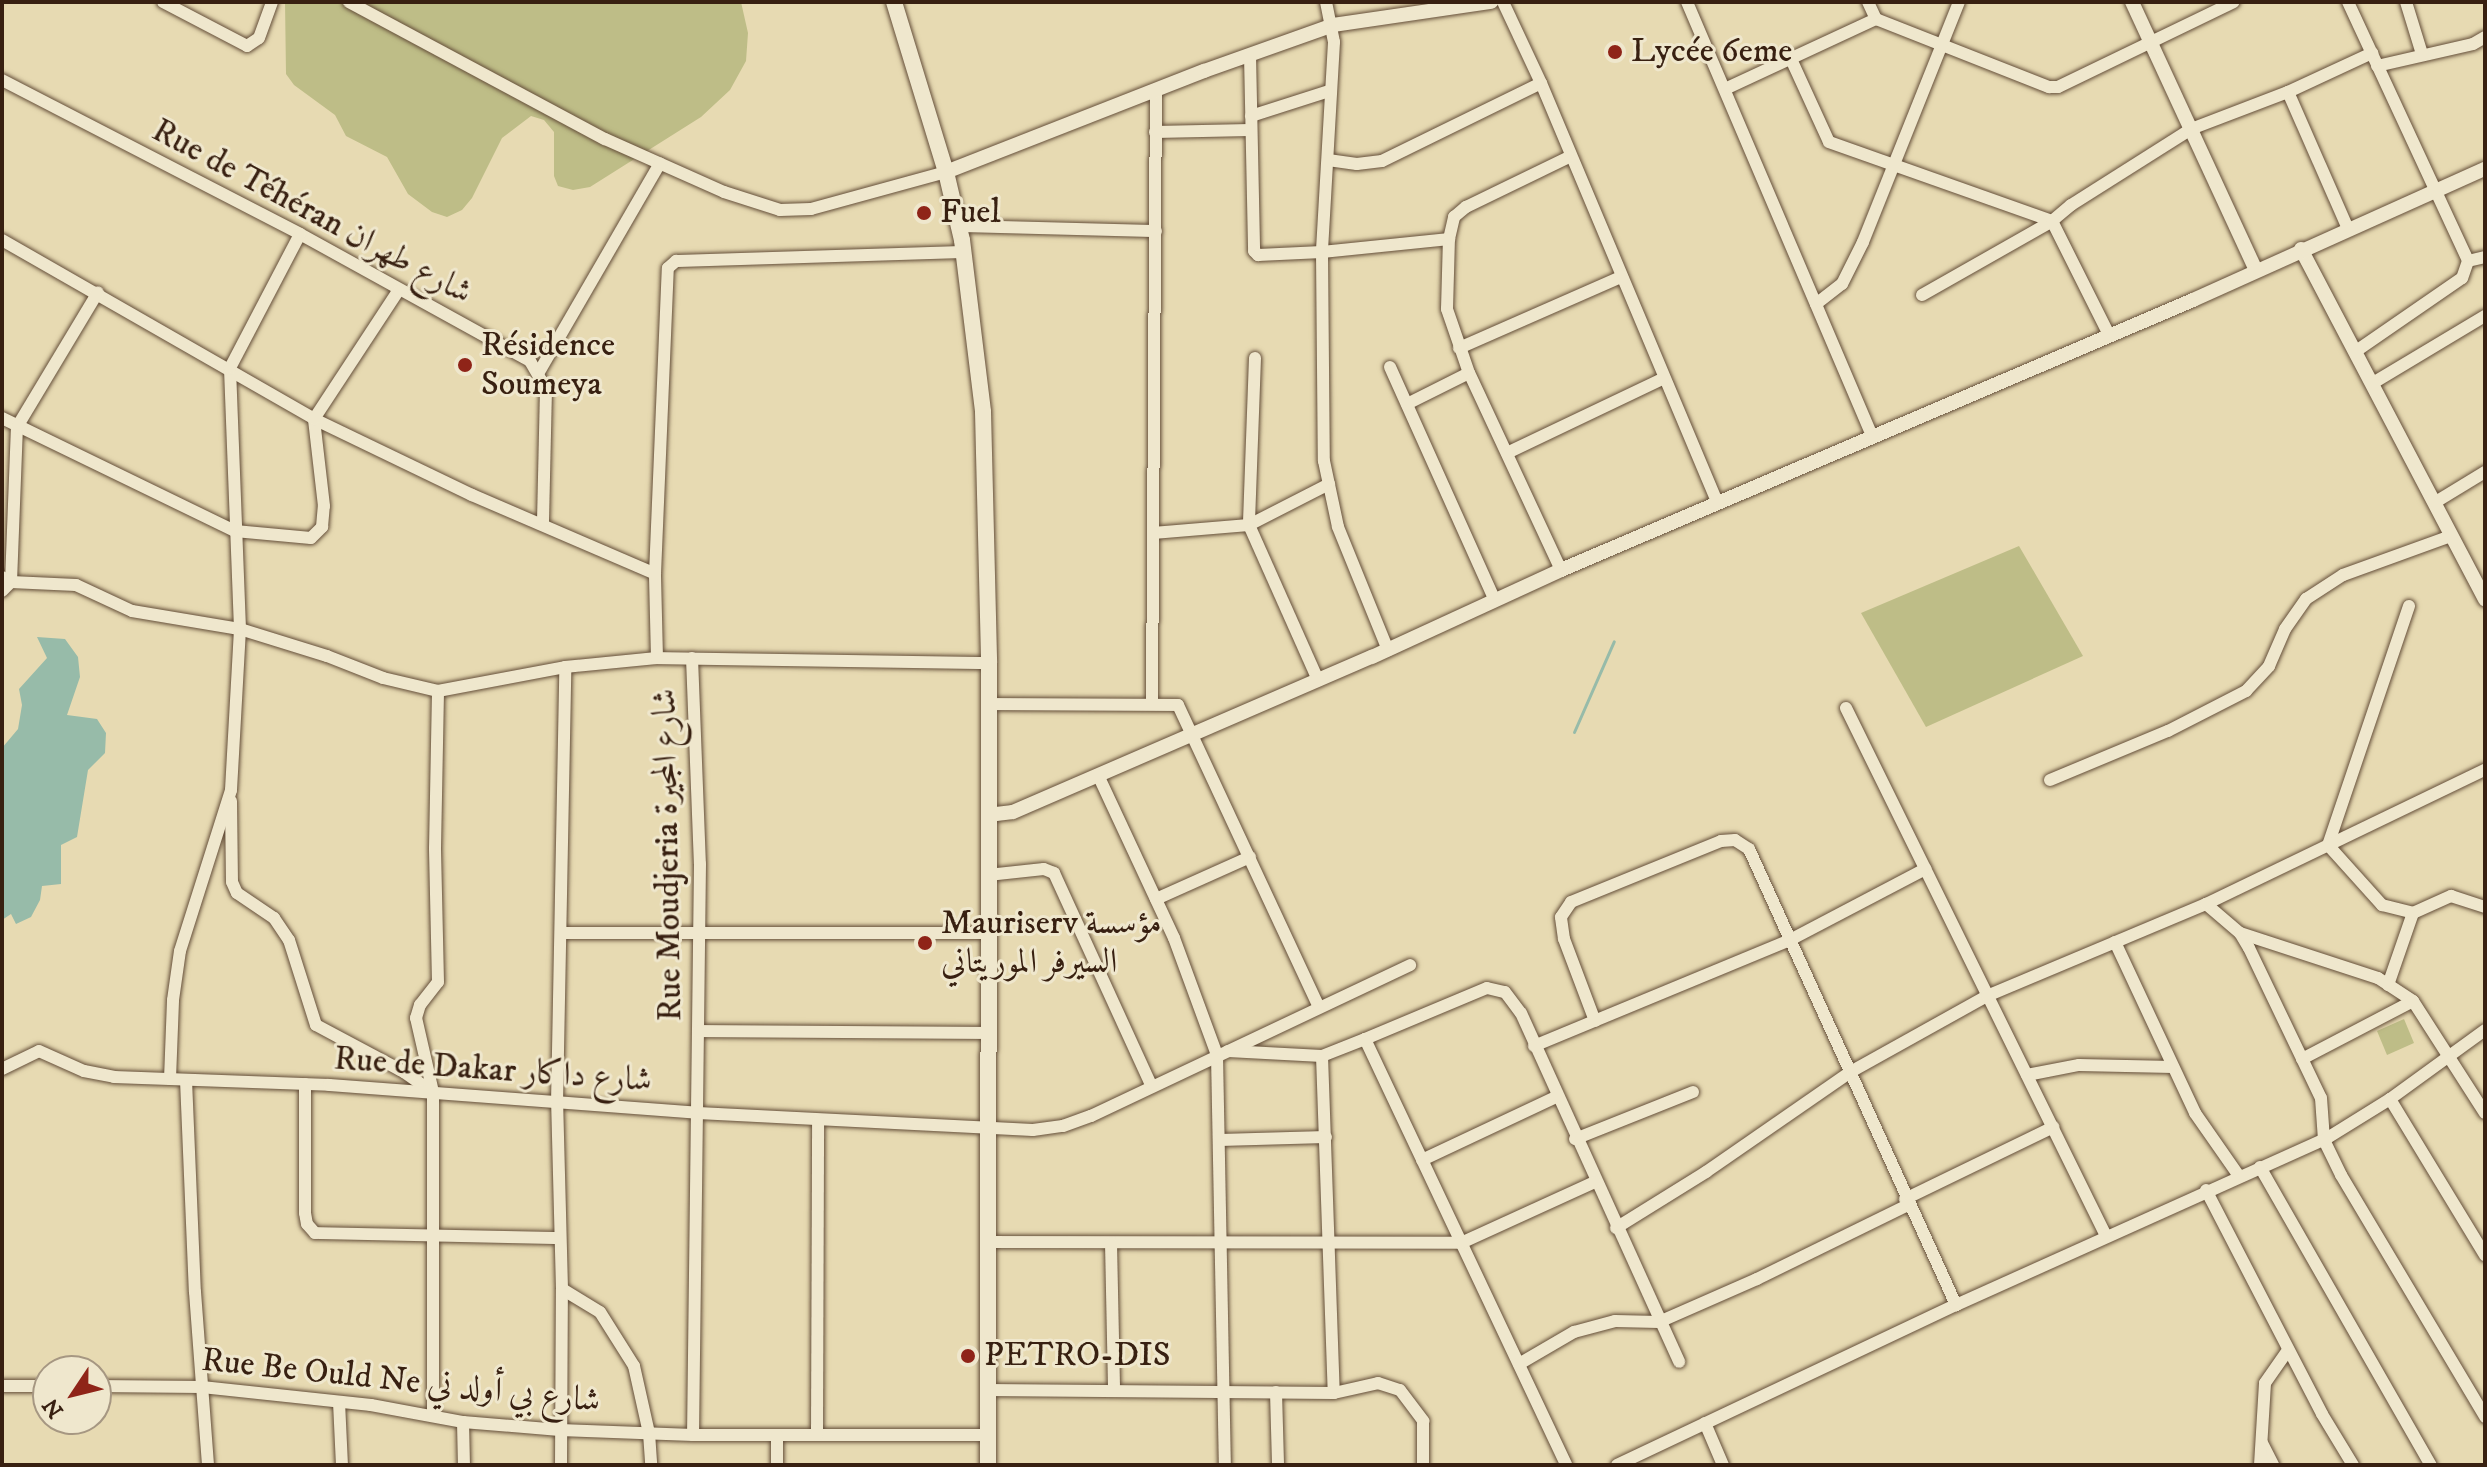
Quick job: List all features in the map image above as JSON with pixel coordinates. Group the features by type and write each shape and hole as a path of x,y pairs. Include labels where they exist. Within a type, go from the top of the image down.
{"main road":[{"path":"894,2 946,172 959,226 983,412 989,663 986,1033 988,1465"}],"street":[{"path":"163,2 247,46 259,38 272,2"},
{"path":"349,2 605,139 724,192 780,210 799,211 946,172 1333,25 1491,2"},
{"path":"1326,2 1333,25 1322,252 1322,403 1329,484 1338,527 1388,650"},
{"path":"1503,2 1541,83 1569,157 1717,502"},
{"path":"1687,2 1872,435"},
{"path":"1868,2 1876,19 2049,87 2058,87 2234,2"},
{"path":"1816,304 1842,284 1895,163 1959,2"},
{"path":"2132,2 2256,270"},
{"path":"2200,2 2206,15"},
{"path":"2348,2 2468,261 2462,278 2356,351"},
{"path":"2406,2 2422,54"},
{"path":"1725,89 1876,19"},
{"path":"2377,66 2473,44 2485,37"},
{"path":"1922,295 2052,221 2071,205 2191,129 2288,92 2372,53"},
{"path":"1250,55 1254,251 1258,255 1449,239"},
{"path":"1791,59 1829,142 2052,221 2109,335"},
{"name":"Rue de Téhéran شارع طهران","path":"2,80 300,234 398,291 499,342 530,361 539,372"},
{"path":"1328,160 1357,164 1382,161 1541,83"},
{"path":"1152,703 1156,90"},
{"path":"1155,132 1251,123 1329,91"},
{"path":"2288,92 2348,229"},
{"path":"1561,570 1469,373 1447,309 1449,239 1454,217 1466,207 1569,157"},
{"path":"543,525 546,389 539,372 660,163"},
{"path":"988,815 1013,812 1388,650 1561,570 2109,335 2485,169"},
{"path":"959,226 1156,231"},
{"path":"300,234 230,368 240,629 231,790 232,882 237,893 266,911 289,940 316,1025 404,1072 433,1092"},
{"path":"2,240 98,292 314,419 655,574"},
{"path":"2301,249 2485,600"},
{"name":"Rue Moudjeria شارع المجيرة","path":"657,658 655,574 667,276 672,264 964,252"},
{"path":"2468,261 2485,257"},
{"path":"1459,348 1621,277"},
{"path":"2,418 235,531 311,538 319,532 324,506 314,419 398,291"},
{"path":"98,292 17,427 5,583 63,582 132,611 240,629 383,678 438,691 565,667 657,658 989,663"},
{"path":"2373,383 2485,316"},
{"path":"1255,358 1249,525 1318,680"},
{"path":"1390,367 1495,601"},
{"path":"1407,404 1469,373"},
{"path":"1507,453 1664,378"},
{"path":"2434,503 2485,472"},
{"path":"1153,533 1249,525 1329,484"},
{"path":"2050,780 2168,731 2246,691 2269,666 2285,629 2306,599 2343,575 2451,536"},
{"path":"2328,845 2409,606"},
{"name":"Rue Moudjeria شارع المجيرة","path":"692,658 699,934 693,1435"},
{"path":"561,1465 562,1289 557,1103 565,667"},
{"path":"433,1415 433,1092 416,1018 420,1005 438,982 435,848 438,691"},
{"path":"988,704 1178,705 1319,1007"},
{"path":"1846,708 2106,1236"},
{"path":"1616,1228 1706,1172 1852,1071 1987,996 2206,904 2485,770"},
{"path":"1098,775 1156,899 1220,1053 1225,1465"},
{"path":"170,1079 173,1000 180,951 231,790"},
{"path":"1595,1021 1564,939 1561,917 1571,902 1721,841 1735,840 1749,849 1852,1071 1906,1202 1956,1305"},
{"path":"2328,845 2382,905 2413,913 2451,896 2485,907"},
{"path":"1156,899 1250,857"},
{"path":"988,875 1044,869 1054,873 1152,1087"},
{"path":"1534,1046 1790,940 1925,869"},
{"path":"2206,904 2240,933 2388,985 2413,1001 2483,1107"},
{"path":"2388,985 2413,913"},
{"path":"561,933 988,933"},
{"path":"2240,933 2321,1098 2324,1140 2485,1417"},
{"path":"2115,942 2195,1113 2239,1176"},
{"name":"Rue de Dakar شارع داكار","path":"2,1069 39,1051 84,1071 170,1079 433,1092 818,1121 1033,1130 1063,1126 1410,965"},
{"path":"1220,1053 1322,1056 1487,988 1505,992 1521,1013 1575,1139 1679,1362"},
{"path":"2302,1059 2413,1001"},
{"path":"1617,1465 2206,1190 2324,1140 2390,1099 2485,1030"},
{"path":"698,1031 986,1033"},
{"path":"1365,1039 1566,1465"},
{"path":"1322,1056 1334,1393"},
{"path":"2027,1075 2079,1065 2173,1067"},
{"path":"186,1080 208,1465"},
{"path":"305,1084 305,1213 310,1229 315,1233 434,1233 560,1238"},
{"path":"1575,1139 1693,1092"},
{"path":"1422,1160 1556,1097"},
{"path":"2390,1099 2485,1255"},
{"path":"817,1435 818,1121"},
{"path":"1519,1364 1574,1332 1615,1321 1659,1322 1757,1279 2053,1127"},
{"path":"1220,1140 1326,1137"},
{"path":"2260,1167 2431,1465"},
{"path":"988,1242 1461,1243 1595,1182"},
{"path":"2206,1190 2288,1350 2353,1465"},
{"path":"1111,1243 1114,1391"},
{"path":"562,1289 600,1312 634,1366 649,1433 651,1465"},
{"path":"2260,1465 2265,1383 2288,1350"},
{"path":"987,1390 1334,1393 1378,1383 1400,1390 1423,1421 1423,1465"},
{"path":"2,1386 32,1386"},
{"name":"Rue Be Ould Ne شارع بي أولد ني","path":"112,1386 202,1387 339,1402 463,1422 560,1430 693,1435 988,1435"},
{"path":"1276,1392 1278,1465"},
{"path":"339,1402 342,1465"},
{"path":"463,1422 464,1465"},
{"path":"1705,1423 1723,1465"},
{"path":"777,1435 777,1465"},
{"path":"2261,1441 2273,1465"}],"shaded area":[{"path":"285,2 741,2 748,33 746,61 730,90 701,117 590,187 573,190 558,186 554,176 554,132 544,120 531,116 502,138 472,198 462,210 447,217 432,212 408,194 387,157 346,136 335,115 294,85 286,74"},
{"path":"2019,546 2083,656 1926,727 1861,613"},
{"path":"37,637 65,639 78,657 80,677 67,715 97,719 106,733 105,753 88,770 77,837 61,845 61,884 42,886 40,900 31,917 16,924 11,914 2,920 2,748 18,729 22,705 19,689 47,658"},
{"path":"2404,1019 2414,1043 2387,1055 2377,1031"}],"waterway":[{"path":"1574,732 1614,641"}],"place":[{"name":"Lycée 6eme","path":"1615,52"},
{"name":"Fuel","path":"924,213"},
{"name":"Résidence Soumeya","path":"465,365"},
{"name":"Mauriserv مؤسسة السيرفر الموريتاني","path":"925,943"},
{"name":"PETRO-DIS","path":"968,1356"}]}
